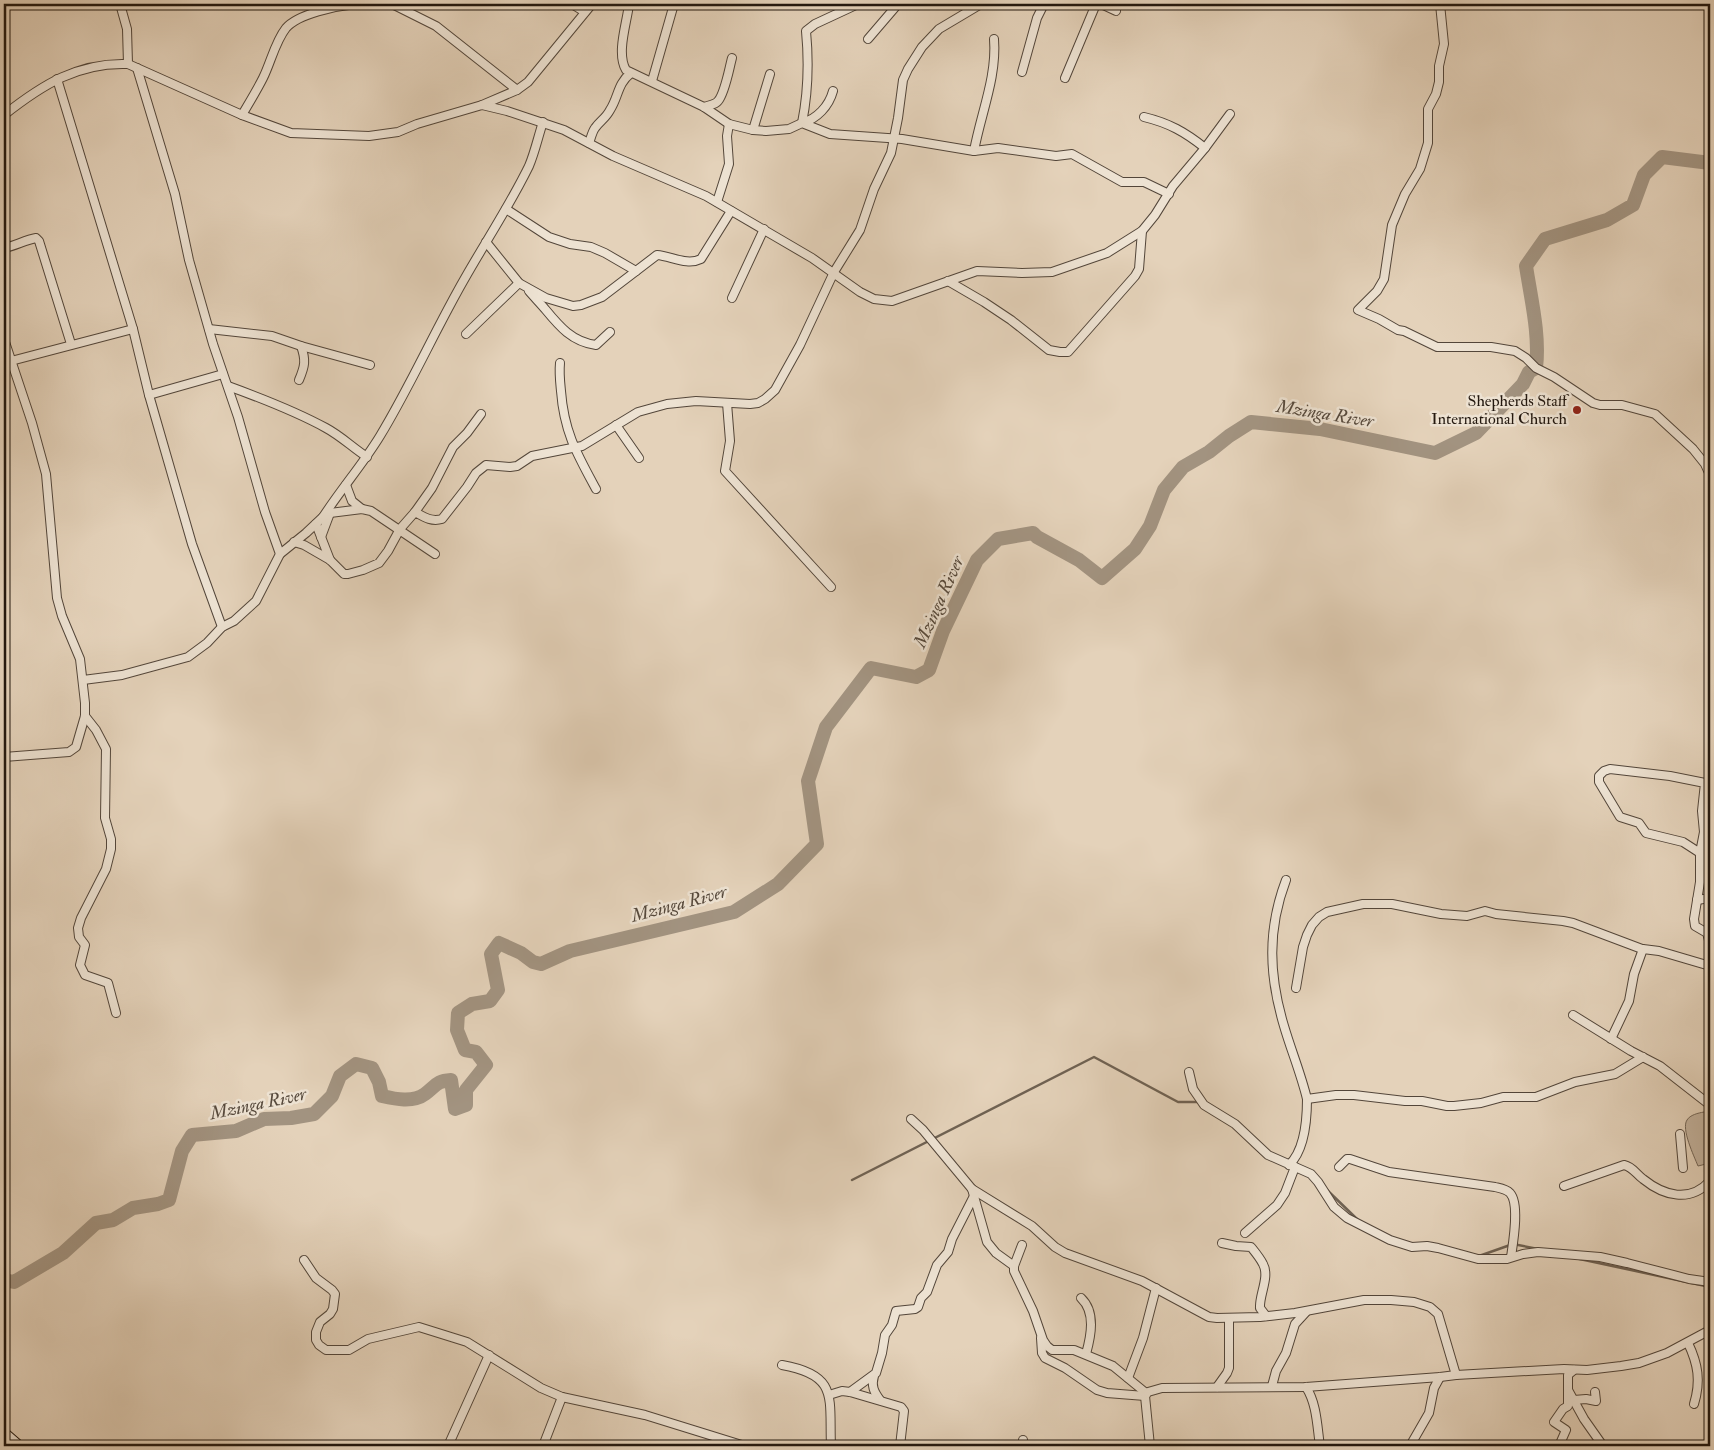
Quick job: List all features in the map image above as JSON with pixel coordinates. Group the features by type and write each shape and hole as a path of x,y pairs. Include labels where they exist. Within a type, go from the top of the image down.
{"street":[{"path":"120,4 127,29 128,64"},
{"path":"242,115 287,27 297,20 324,10 354,4"},
{"path":"392,4 436,26 517,90"},
{"path":"572,4 585,12"},
{"path":"4,115 33,92 57,79 111,63 128,64 242,115 291,133 369,136 398,132 417,124 482,105 517,90 528,82 592,4"},
{"path":"628,4 623,37 622,62 626,70 704,107 729,124 753,130 789,129 809,121 825,108 832,90"},
{"path":"652,81 674,4"},
{"path":"802,123 807,73 806,31 815,24 858,4"},
{"path":"868,39 898,4"},
{"path":"415,512 428,519 442,519 476,473 486,465 517,466 532,456 574,449 638,412 667,404 696,401 740,405 758,403 770,396 797,351 834,272 860,230 874,189 891,153 903,80 922,46 945,24 981,4"},
{"path":"1022,72 1044,4"},
{"path":"1065,78 1102,4 1116,11"},
{"path":"1440,4 1444,44 1439,66 1439,82 1436,94 1428,109 1428,143 1420,169 1405,194 1392,226 1384,279 1377,290 1358,310 1437,347 1491,347 1515,351 1536,368 1554,377 1593,403 1600,405 1622,405 1655,414 1693,450 1705,464 1710,475"},
{"path":"974,150 978,126 996,57 994,39"},
{"path":"704,107 718,101 722,94 732,58"},
{"path":"137,68 172,184 189,260 209,329 265,512 280,554"},
{"path":"589,143 595,129 606,118 612,107 620,84 631,73"},
{"path":"753,130 770,74"},
{"path":"57,79 132,329 148,395 192,544 222,628"},
{"path":"482,105 543,122 564,130 612,156 681,184 764,229 834,272 870,298 892,301 977,271 1052,272 1107,253 1142,231 1173,186 1206,148 1230,114"},
{"path":"1144,117 1183,131 1206,148"},
{"path":"83,680 122,674 188,657 207,643 258,598 280,554 326,515 367,457 409,386 479,252 514,195 529,164 543,122"},
{"path":"802,123 830,134 932,143 974,150 998,148 1056,156 1072,154 1122,182 1144,182 1169,194"},
{"path":"717,202 729,164 726,136 729,124"},
{"path":"506,209 549,237 605,253 636,271"},
{"path":"522,285 546,298 563,304 581,305 602,297 657,255 689,262 701,259 731,211"},
{"path":"732,298 764,229"},
{"path":"948,282 984,302 1049,350 1068,352 1135,276 1139,269 1142,231"},
{"path":"4,248 22,244 32,238 36,238 39,241 70,344"},
{"path":"486,242 563,331 571,337 596,345 610,332"},
{"path":"466,334 522,285"},
{"path":"11,361 132,329"},
{"path":"209,329 272,336 370,365"},
{"path":"4,339 32,423 46,474 57,598 62,616 80,659 85,703 85,716 76,747 69,752 4,757"},
{"path":"299,380 305,359 301,346"},
{"path":"560,363 559,371 564,416 574,449 596,489"},
{"path":"148,395 223,374"},
{"path":"228,386 263,399 314,422 339,436 367,457"},
{"path":"727,403 730,441 725,472 831,587"},
{"path":"294,542 304,545 330,560 344,574 363,570 379,563 400,530 432,488 453,447 467,433 481,414"},
{"path":"616,425 639,458"},
{"path":"346,485 352,500 362,509"},
{"path":"326,515 362,509 371,511 435,554"},
{"path":"321,537 326,515"},
{"path":"316,524 330,560"},
{"path":"85,716 96,730 106,749 105,818 111,849 106,870 81,918 78,928 79,937 85,945 80,965 85,975 108,983 116,1013"},
{"path":"1700,853 1683,842 1646,833 1639,823 1620,817 1598,782 1598,776 1610,769 1662,775 1705,783 1702,811 1704,832 1700,853 1700,882 1694,919 1695,926 1707,933 1710,944"},
{"path":"1245,1233 1279,1202 1285,1193 1292,1166 1301,1147 1307,1108 1307,1099 1284,1027 1273,976 1274,921 1286,880"},
{"path":"1697,900 1710,898"},
{"path":"1296,988 1303,948 1312,925 1327,912 1363,904 1392,904 1442,914 1467,916 1485,911 1496,914 1563,921 1573,923 1642,950 1659,951 1710,966"},
{"path":"1611,1038 1629,1001 1634,974 1642,950"},
{"path":"1573,1015 1660,1066 1710,1105"},
{"path":"1307,1099 1336,1095 1354,1095 1422,1101 1447,1106 1481,1103 1503,1097 1536,1097 1575,1082 1615,1074 1643,1057"},
{"path":"1189,1072 1192,1089 1204,1104 1236,1124 1268,1155 1308,1172 1313,1176 1327,1198 1339,1212 1355,1224 1390,1240 1405,1246 1438,1248 1478,1259 1507,1259 1538,1252 1600,1257 1689,1280 1710,1282"},
{"path":"911,1118 974,1192 1032,1226 1055,1247 1065,1253 1156,1288 1202,1314 1217,1318 1266,1316 1364,1300 1404,1300 1430,1307 1438,1314 1456,1375"},
{"path":"1680,1134 1683,1168"},
{"path":"1339,1167 1347,1159 1350,1159 1389,1172 1508,1191 1512,1196 1514,1207 1511,1257"},
{"path":"1564,1186 1624,1165 1629,1166 1653,1186 1673,1195 1692,1194 1710,1181"},
{"path":"974,1192 987,1242 996,1253 1014,1266"},
{"path":"880,1400 874,1392 873,1383 885,1335 892,1325 896,1311 914,1310 918,1307 937,1265 948,1252 974,1192"},
{"path":"1222,1243 1251,1247 1262,1262 1265,1275 1260,1308 1266,1316"},
{"path":"1022,1245 1014,1266 1014,1272 1033,1310 1043,1340 1052,1350 1070,1349 1113,1366 1146,1395 1150,1446"},
{"path":"304,1260 316,1278 335,1294 333,1309 320,1322 316,1332 316,1340 326,1350 349,1350 368,1338 419,1327 467,1342 542,1388 562,1396 644,1416 745,1446"},
{"path":"1128,1378 1143,1338 1156,1288"},
{"path":"1081,1298 1088,1305 1090,1318 1090,1341 1086,1354"},
{"path":"1272,1386 1276,1371 1286,1353 1295,1324 1308,1310"},
{"path":"1217,1388 1229,1368 1229,1318"},
{"path":"1040,1333 1042,1353 1045,1358 1065,1368 1097,1390 1107,1393 1146,1395 1162,1388 1306,1387 1456,1375 1598,1370 1639,1363 1667,1353 1710,1330"},
{"path":"1688,1343 1696,1362 1699,1380 1694,1404"},
{"path":"448,1446 489,1355"},
{"path":"782,1365 801,1368 811,1373 823,1383 829,1395 831,1446"},
{"path":"1559,1446 1566,1430 1554,1422 1563,1409 1568,1406 1568,1375 1574,1370"},
{"path":"850,1392 874,1376"},
{"path":"1410,1446 1430,1413 1434,1388 1440,1377"},
{"path":"1306,1387 1314,1404 1320,1446"},
{"path":"1568,1390 1586,1423 1604,1446"},
{"path":"829,1395 842,1391 850,1392 899,1406 904,1411 900,1446"},
{"path":"1574,1400 1586,1399 1596,1401 1595,1392"},
{"path":"544,1446 562,1396"},
{"path":"4,1433 18,1446"}],"shaded area":[{"path":"1704,1112 1710,1115 1710,1163 1698,1166 1689,1143 1686,1124 1690,1117"}],"waterway":[{"name":"Mzinga River","path":"4,1280 14,1282 63,1253 96,1223 113,1220 133,1208 158,1204 169,1200 182,1151 192,1135 236,1131 264,1119 291,1118 314,1114 332,1096 340,1076 356,1064 372,1068 379,1082 382,1096 404,1100 415,1099 439,1083 451,1080 455,1109 466,1105 466,1090 486,1065 476,1052 465,1050 457,1030 458,1013 472,1004 490,1001 498,990 491,954 499,943 521,953 533,962 541,964 570,951 734,912 778,884 817,844 808,781 826,727 871,668 916,677 929,670 943,631 977,560 998,539 1033,533 1079,560 1102,578 1135,549 1150,526 1164,490 1183,467 1209,452 1251,422 1320,429 1435,453 1476,433 1523,384 1529,372 1536,368 1536,330 1526,266 1545,239 1607,220 1633,205 1644,175 1662,157 1710,163"},
{"path":"852,1180 1094,1057 1178,1102 1199,1102"},
{"path":"1252,1145 1261,1153"},
{"path":"1326,1189 1358,1220"},
{"path":"1479,1256 1513,1244 1538,1249"},
{"path":"1575,1258 1710,1287"}],"place":[{"name":"Shepherds Staff International Church","path":"1577,410"}]}
